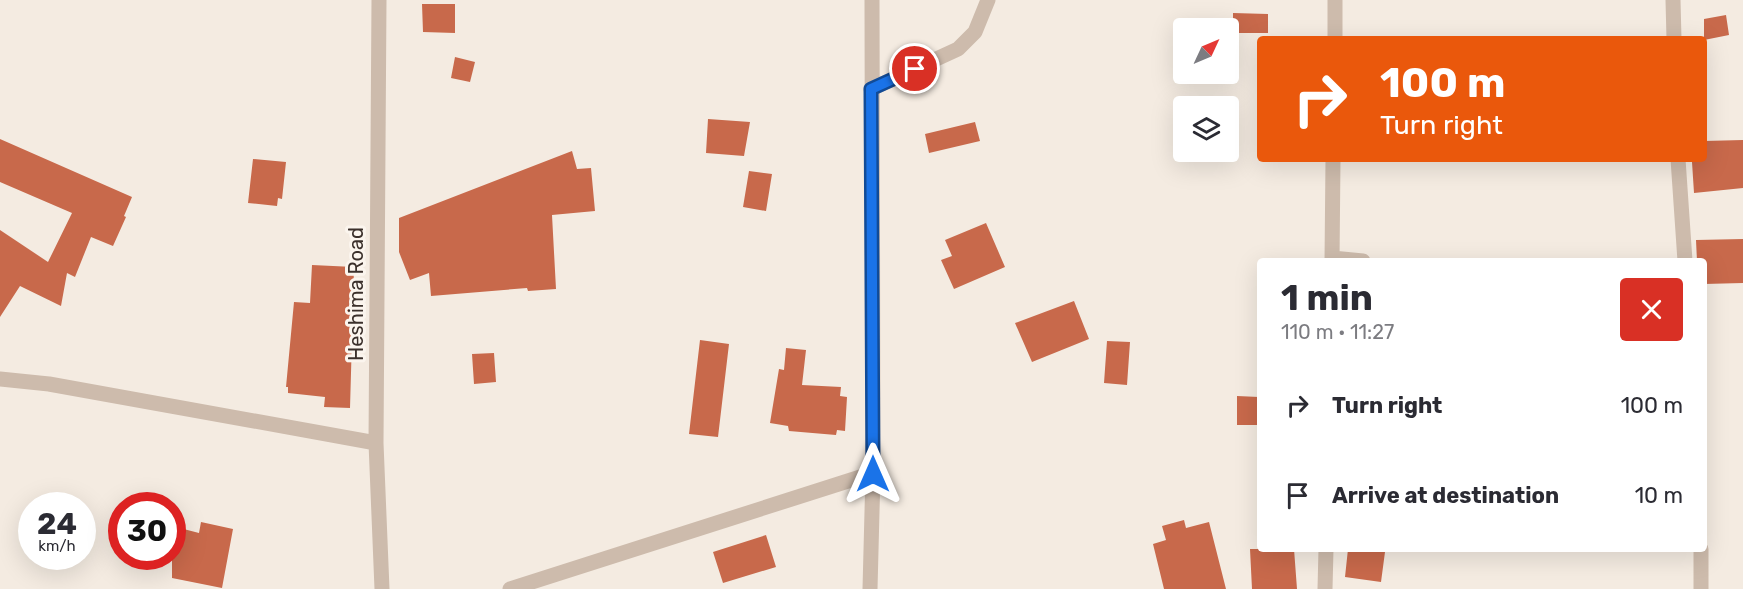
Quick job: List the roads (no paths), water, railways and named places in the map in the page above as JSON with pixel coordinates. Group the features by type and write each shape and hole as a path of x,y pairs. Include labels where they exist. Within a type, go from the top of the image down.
{"street":[{"name":"Heshima Road","path":"379,0 376,443 382,589"},
{"path":"870,589 873,474 872,0"},
{"path":"871,89 958,49 975,32 988,0"},
{"path":"1335,0 1335,36"},
{"path":"1673,0 1674,36"},
{"path":"1332,258 1333,162"},
{"path":"1678,162 1685,258"},
{"path":"0,379 49,384 376,443"},
{"path":"510,589 873,474"},
{"path":"1325,589 1326,552"},
{"path":"1701,552 1701,589"}]}
